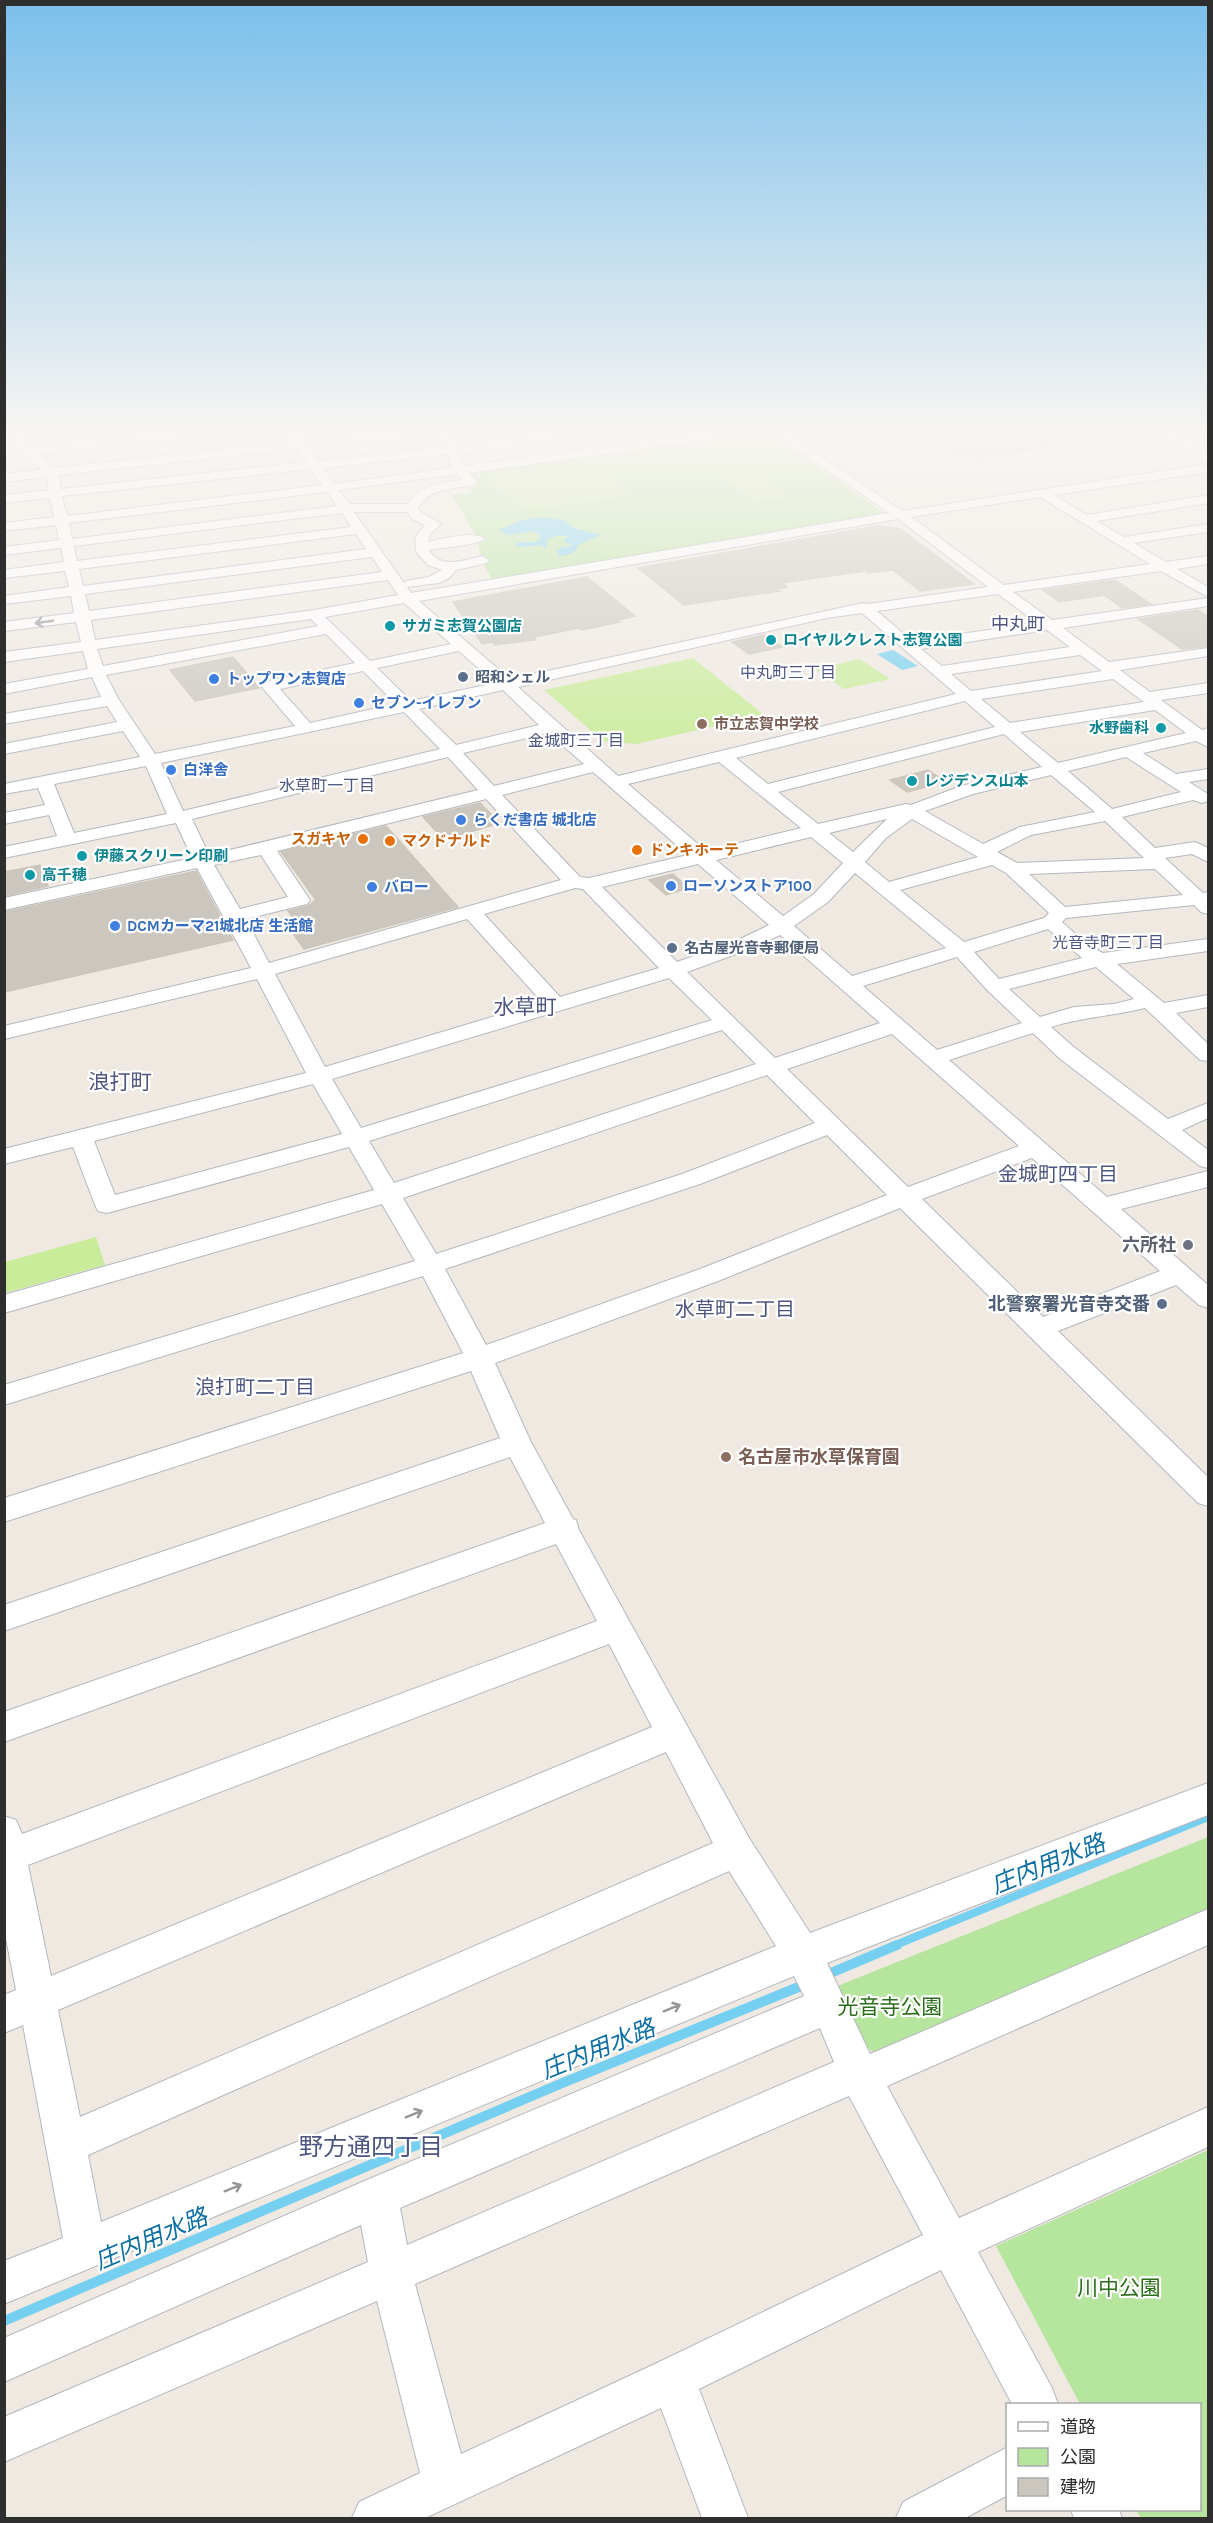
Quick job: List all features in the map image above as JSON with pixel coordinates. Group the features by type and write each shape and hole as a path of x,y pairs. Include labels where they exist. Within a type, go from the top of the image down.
{"street":[{"path":"4,551 22,549"},
{"path":"68,549 89,646 111,700 150,760 319,1076 430,1265 479,1358 517,1443 565,1528 736,1850 816,1981 860,2075 1035,2403"},
{"path":"4,574 206,549"},
{"path":"373,549 391,575 407,592 551,727 1209,1299"},
{"path":"421,549 425,556 433,561 451,567 482,560"},
{"path":"4,657 314,614 407,592 684,549"},
{"path":"946,549 1153,701 1206,737"},
{"path":"1135,549 1209,593"},
{"path":"4,600 375,552"},
{"path":"4,789 306,729 863,607 1209,560"},
{"path":"407,592 450,572 451,567"},
{"path":"4,627 391,575"},
{"path":"908,645 1209,602"},
{"path":"863,607 1109,815 1154,858 1205,901"},
{"path":"314,614 582,883 1204,1485"},
{"path":"216,628 232,647"},
{"path":"4,688 328,629"},
{"path":"306,729 269,686 462,646"},
{"path":"937,671 1084,650"},
{"path":"615,782 967,696 1205,655"},
{"path":"765,790 1005,729 1209,688"},
{"path":"4,719 111,700"},
{"path":"4,748 126,725"},
{"path":"4,853 179,817 551,727"},
{"path":"4,1033 264,971 471,911 582,883 918,808 967,790 1129,752 1206,737"},
{"path":"1129,752 1202,798"},
{"path":"723,756 960,949 994,986 1067,1053 1209,1161"},
{"path":"4,904 266,848 596,766"},
{"path":"1174,780 1209,774"},
{"path":"44,782 68,840"},
{"path":"884,889 990,854 1026,831 1202,798"},
{"path":"918,808 951,835 990,854 1013,869 1082,950 1100,960 1208,1054"},
{"path":"4,1157 319,1076 673,970 743,945 782,926 820,898 880,834 918,808"},
{"path":"4,819 54,809"},
{"path":"234,916 300,900 266,848"},
{"path":"1013,869 1154,858 1196,848 1209,856"},
{"path":"848,984 1056,917 1205,901"},
{"path":"471,911 556,1005"},
{"path":"994,986 1100,960 1209,945"},
{"path":"933,1058 1074,1013 1209,1001"},
{"path":"81,1137 107,1205 356,1138 727,1022"},
{"path":"4,1304 388,1194 896,1025"},
{"path":"1167,1128 1209,1110"},
{"path":"4,1395 430,1265 691,1179 832,1125"},
{"path":"4,1510 479,1358 709,1275 904,1197 1036,1148"},
{"path":"1103,1206 1209,1179"},
{"path":"1040,1328 1179,1274"},
{"path":"4,1618 517,1443"},
{"path":"4,1727 565,1528"},
{"path":"86,2248 65,2144 21,2007 7,1844 618,1627"},
{"path":"21,2007 675,1733"},
{"path":"4,2360 377,2197 816,1981 1209,1799"},
{"path":"65,2144 736,1850"},
{"path":"4,2440 391,2273 1209,1927"},
{"path":"4,2283 86,2248 816,1981"},
{"path":"375,2518 673,2379 949,2244 1209,2127"},
{"path":"377,2197 391,2273 446,2485"},
{"path":"673,2379 725,2518"},
{"path":"919,2518 1006,2471"}],"green space":[{"path":"479,549 675,549 492,580"},
{"path":"693,658 764,715 636,744 603,741 544,690"},
{"path":"860,659 890,679 844,689 815,669"},
{"path":"96,1237 105,1265 5,1293 5,1262"},
{"name":"光音寺公園","path":"1208,1837 1208,1915 879,2055 865,2047 835,1987"},
{"name":"川中公園","path":"1208,2150 1208,2518 1141,2518 1137,2511 1201,2511 1201,2403 1079,2403 996,2246"}],"water":[{"path":"576,549 575,552 563,556 556,555 559,552 555,551"},
{"path":"893,650 918,666 902,670 877,654"}],"building":[{"path":"748,549 927,549 974,584 920,591 893,570 868,573 865,571 782,583 787,587 777,589 780,591 684,605 638,568"},
{"path":"587,577 635,616 617,620 620,622 582,630 579,628 534,637 536,640 495,645 493,642 482,644 453,602"},
{"path":"1115,580 1151,604 1122,608 1104,595 1059,602 1043,590"},
{"path":"1198,610 1209,617 1209,646 1182,649 1138,619"},
{"path":"764,635 782,647 749,654 732,642"},
{"name":"トップワン志賀店","path":"233,657 259,688 195,701 170,670"},
{"name":"レジデンス山本","path":"928,770 946,782 907,792 890,780"},
{"name":"らくだ書店 城北店","path":"480,803 500,823 444,840 423,817"},
{"name":"バロー","path":"386,826 458,907 304,949 294,935 304,932 288,911 308,906 316,900 281,852"},
{"path":"40,865 48,886 4,896 4,872"},
{"name":"DCMカーマ21城北店 生活館","path":"196,871 233,940 4,992 4,912"},
{"name":"ローソンストア100","path":"673,874 688,888 666,895 649,880"}],"waterway":[{"name":"庄内用水路","path":"893,1946 1208,1817"},
{"name":"庄内用水路","path":"826,1975 897,1945"},
{"name":"庄内用水路","path":"4,2321 560,2084 806,1984"}],"place":[{"name":"サガミ志賀公園店","path":"390,626"},
{"name":"ロイヤルクレスト志賀公園","path":"771,640"},
{"name":"昭和シェル","path":"463,677"},
{"name":"トップワン志賀店","path":"214,679"},
{"name":"セブン-イレブン","path":"359,703"},
{"name":"市立志賀中学校","path":"702,724"},
{"name":"水野歯科","path":"1161,728"},
{"name":"白洋舎","path":"171,770"},
{"name":"レジデンス山本","path":"912,781"},
{"name":"らくだ書店 城北店","path":"461,820"},
{"name":"スガキヤ","path":"363,839"},
{"name":"マクドナルド","path":"390,841"},
{"name":"ドンキホーテ","path":"637,850"},
{"name":"伊藤スクリーン印刷","path":"82,856"},
{"name":"高千穂","path":"30,875"},
{"name":"ローソンストア100","path":"671,886"},
{"name":"バロー","path":"372,887"},
{"name":"DCMカーマ21城北店 生活館","path":"115,926"},
{"name":"名古屋光音寺郵便局","path":"672,948"},
{"name":"六所社","path":"1188,1245"},
{"name":"北警察署光音寺交番","path":"1162,1304"},
{"name":"名古屋市水草保育園","path":"726,1457"}],"district":[{"name":"中丸町","path":"1018,624"},
{"name":"中丸町三丁目","path":"788,672"},
{"name":"金城町三丁目","path":"576,740"},
{"name":"水草町一丁目","path":"327,785"},
{"name":"光音寺町三丁目","path":"1108,942"},
{"name":"水草町","path":"525,1007"},
{"name":"浪打町","path":"120,1082"},
{"name":"金城町四丁目","path":"1058,1174"},
{"name":"水草町二丁目","path":"735,1309"},
{"name":"浪打町二丁目","path":"255,1387"},
{"name":"野方通四丁目","path":"371,2147"}]}
